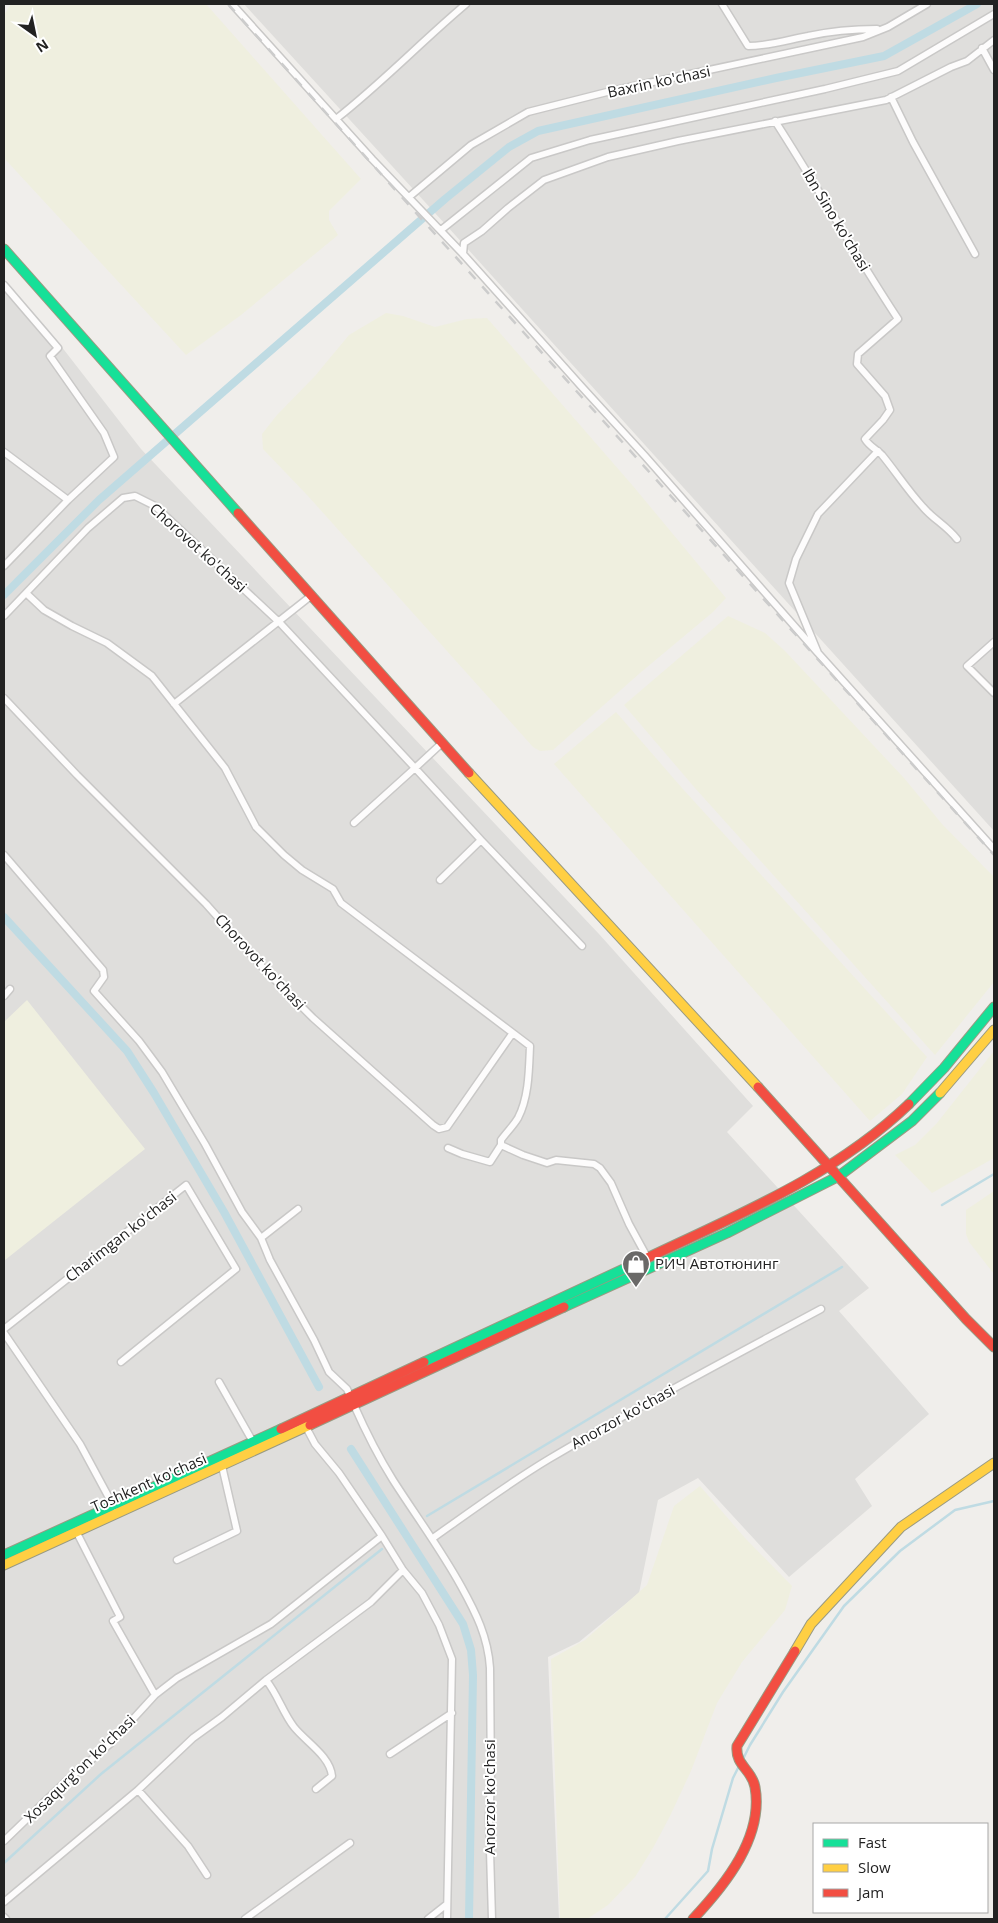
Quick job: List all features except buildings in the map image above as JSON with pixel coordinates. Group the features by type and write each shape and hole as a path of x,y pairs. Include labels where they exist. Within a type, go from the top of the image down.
{"main road":[{"path":"4,249 442,743 830,1166 966,1319 994,1347"},
{"path":"303,1423 350,1396 759,1205 806,1181 888,1124 919,1095 955,1056 994,1007"},
{"path":"303,1423 354,1405 572,1302 727,1233 838,1176 892,1137 926,1109 994,1030"},
{"name":"Toshkent ko'chasi","path":"4,1555 222,1466 303,1423"},
{"name":"Toshkent ko'chasi","path":"4,1565 253,1442 303,1423"},
{"path":"693,1919 706,1906 736,1863 752,1830 756,1808 755,1785 736,1756 737,1746 811,1624 901,1527 994,1463"}],"street":[{"path":"232,4 336,119 463,254 994,849"},
{"path":"336,119 362,99 466,4"},
{"path":"722,4 748,46 768,46 810,35 852,29 881,30"},
{"name":"Baxrin ko'chasi","path":"409,197 471,145 528,112 611,91 863,37 881,30 927,4"},
{"path":"441,230 531,158 590,140 825,89 898,71 994,14"},
{"path":"463,254 464,243 482,231 544,180 608,157 775,121 823,113 891,97 951,66 967,61 994,40"},
{"path":"982,48 994,70"},
{"path":"891,97 913,142 976,254"},
{"name":"Ibn Sino ko'chasi","path":"775,121 810,174 867,272 898,319 858,354 857,364 885,396 890,410 865,438 868,444 878,451"},
{"path":"4,285 58,348 50,356 104,433 114,457 68,500 4,566"},
{"path":"818,653 789,583 796,559 818,514 878,451 923,508 948,528 957,539"},
{"path":"4,452 68,500"},
{"name":"Chorovot ko'chasi","path":"4,616 88,528 123,498 135,496 155,506 280,623 582,946"},
{"path":"26,593 44,610 107,643 152,676 224,768 256,827 284,855 302,870 333,889 341,903 530,1046 529,1074 521,1111 517,1120 501,1140 501,1145 490,1162 448,1148"},
{"path":"174,704 280,623 312,596"},
{"path":"994,642 967,666 994,693"},
{"name":"Chorovot ko'chasi","path":"4,698 111,810 206,904 265,970 313,1018 433,1125 439,1128 447,1127 512,1034"},
{"path":"354,823 442,743"},
{"path":"440,880 481,840"},
{"path":"4,855 103,970 104,977 94,991 139,1041 162,1072 205,1144 242,1212 261,1238 270,1260 314,1340 329,1372 346,1389 350,1396"},
{"path":"4,996 10,989"},
{"path":"501,1145 547,1164 556,1160 594,1164 600,1168 611,1183 628,1224 647,1257"},
{"name":"Charimgan ko'chasi","path":"4,1329 186,1185 236,1269 121,1362"},
{"path":"261,1238 298,1209"},
{"name":"Anorzor ko'chasi","path":"433,1538 485,1500 548,1459 821,1309"},
{"path":"4,1333 80,1444 115,1509"},
{"path":"219,1382 253,1442"},
{"name":"Anorzor ko'chasi","path":"354,1405 365,1430 392,1478 433,1538 473,1608 484,1633 489,1652 491,1784 489,1817 492,1919"},
{"path":"303,1423 315,1444 339,1473 403,1570 422,1593 440,1625 452,1659 447,1919"},
{"path":"178,1560 237,1530 222,1466"},
{"path":"76,1531 120,1617 113,1621 155,1695"},
{"name":"Xosaqurg'on ko'chasi","path":"4,1842 65,1782 111,1743 155,1695 177,1678 272,1624 382,1536"},
{"path":"4,1902 138,1790 193,1738 222,1717 266,1680 371,1602 403,1570"},
{"path":"266,1680 274,1690 286,1717 294,1728 331,1766 332,1776 316,1789"},
{"path":"390,1754 452,1713"},
{"path":"138,1790 188,1846 206,1875"},
{"path":"245,1919 350,1843"},
{"path":"428,1919 447,1904"}],"shaded area":[{"path":"244,4 994,4 994,831 456,236"},
{"path":"4,279 47,328 141,449 599,934 753,1106 727,1132 869,1288 839,1311 929,1414 855,1479 872,1506 789,1577 698,1478 658,1500 639,1593 579,1642 548,1657 559,1919 4,1919"}],"green space":[{"path":"11,4 206,4 361,179 329,211 329,220 338,235 241,315 186,355 4,158 4,15"},
{"path":"386,313 403,316 435,327 467,319 487,318 633,486 726,598 713,612 553,750 540,751 533,747 308,496 263,449 262,434 277,415 315,376 349,335"},
{"path":"728,616 765,633 785,651 904,778 942,824 994,877 994,982 935,1055 695,788 624,705"},
{"path":"616,712 682,788 927,1057 902,1094 870,1121 554,764"},
{"path":"27,1000 145,1149 5,1260 4,1022"},
{"path":"994,1051 994,1158 932,1193 895,1155 915,1145 937,1123"},
{"path":"994,1191 994,1274 969,1242 966,1234 966,1210"},
{"path":"700,1486 745,1538 792,1586 785,1610 742,1662 717,1703 691,1771 670,1816 635,1877 608,1905 587,1919 560,1919 551,1659 585,1640 647,1585 674,1506"}],"waterway":[{"path":"4,595 99,500 445,199 509,147 538,131 884,56 977,4"},
{"path":"4,917 127,1051 224,1212 319,1387"},
{"path":"942,1205 994,1174"},
{"path":"427,1516 842,1267"},
{"path":"351,1449 463,1624 471,1650 473,1675 469,1919"},
{"path":"742,1761 783,1692 844,1606 900,1551 955,1510 994,1501"},
{"path":"4,1863 101,1774 382,1549"},
{"path":"665,1919 708,1871 712,1849 733,1778 739,1766"}],"railway":[{"path":"228,4 994,855"}],"traffic: fast":[{"path":"4,249 238,513"},
{"path":"909,1104 944,1068 994,1007"},
{"path":"564,1307 727,1233 839,1176 912,1121 940,1093"},
{"path":"424,1362 645,1259"},
{"path":"4,1555 281,1429"}],"traffic: slow":[{"path":"469,773 758,1087"},
{"path":"940,1093 994,1030"},
{"path":"4,1565 310,1425"},
{"path":"795,1651 811,1624 901,1527 994,1463"}],"traffic: jam":[{"path":"238,513 469,773"},
{"path":"758,1087 966,1319 994,1347"},
{"path":"645,1259 749,1210 817,1173 880,1130 909,1104"},
{"path":"310,1425 564,1307"},
{"path":"281,1429 424,1362"},
{"path":"693,1919 729,1875 748,1842 754,1824 756,1806 755,1787 751,1776 741,1763 737,1753 737,1746 795,1651"}],"place":[{"name":"РИЧ Автотюнинг","path":"636,1288"}]}
